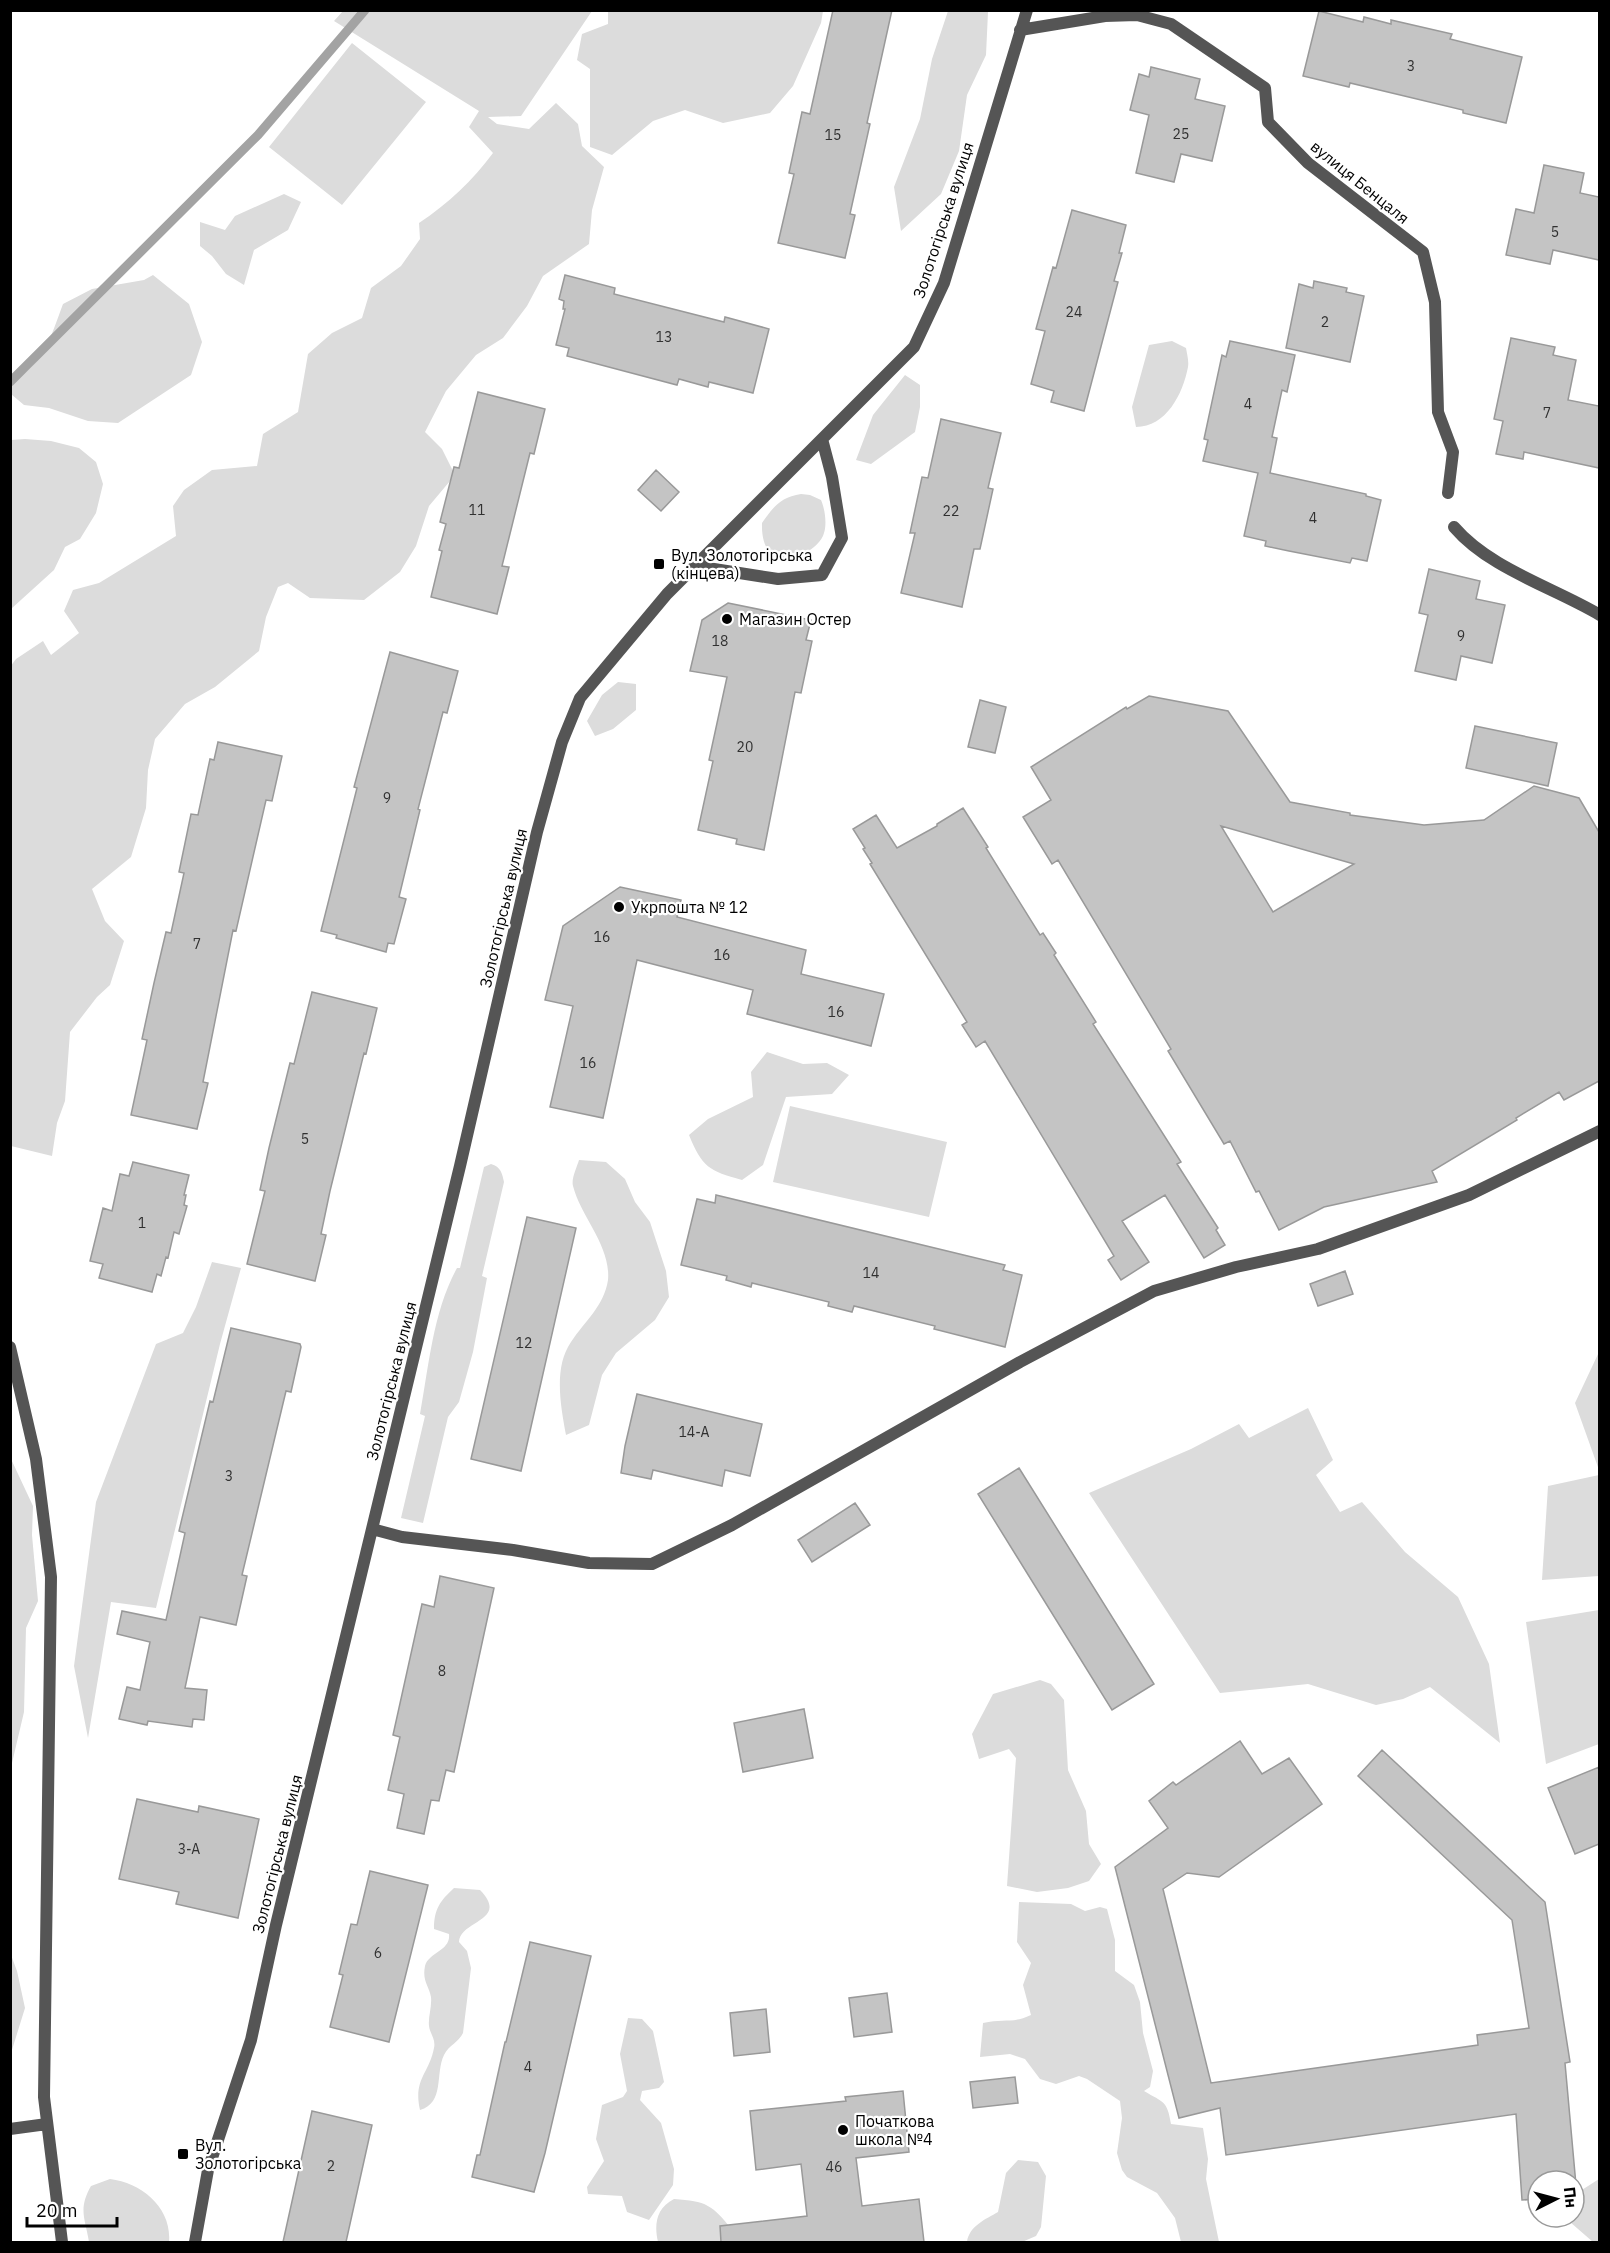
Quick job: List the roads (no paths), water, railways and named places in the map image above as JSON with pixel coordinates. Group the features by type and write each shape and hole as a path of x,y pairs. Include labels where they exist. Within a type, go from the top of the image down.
{"street":[{"name":"Золотогірська вулиця","path":"195,2242 208,2170 251,2040 276,1925 537,832 562,742 580,698 667,594 914,347 944,283 1027,10"},
{"name":"вулиця Бенцаля","path":"1020,30 1105,16 1137,15 1171,24 1265,88 1268,122 1308,163 1424,252 1435,302 1438,412 1453,452 1448,493"},
{"path":"695,566 778,579 822,575 842,538 832,477 822,439"},
{"path":"1454,527 1467,543 1514,571 1599,615"},
{"path":"372,1529 402,1537 513,1550 589,1563 652,1564 732,1525 1020,1362 1154,1291 1236,1267 1318,1249 1469,1195 1599,1131"},
{"path":"10,1347 36,1459 51,1577 44,2097 62,2242"},
{"path":"10,2129 47,2124"}],"waterway":[{"path":"10,382 258,135 365,10"}],"place":[{"name":"Вул. Золотогірська (кінцева)","path":"659,564"},
{"name":"Магазин Остер","path":"727,619"},
{"name":"Укрпошта № 12","path":"619,907"},
{"name":"Початкова школа №4","path":"843,2130"},
{"name":"Вул. Золотогірська","path":"183,2154"}]}
